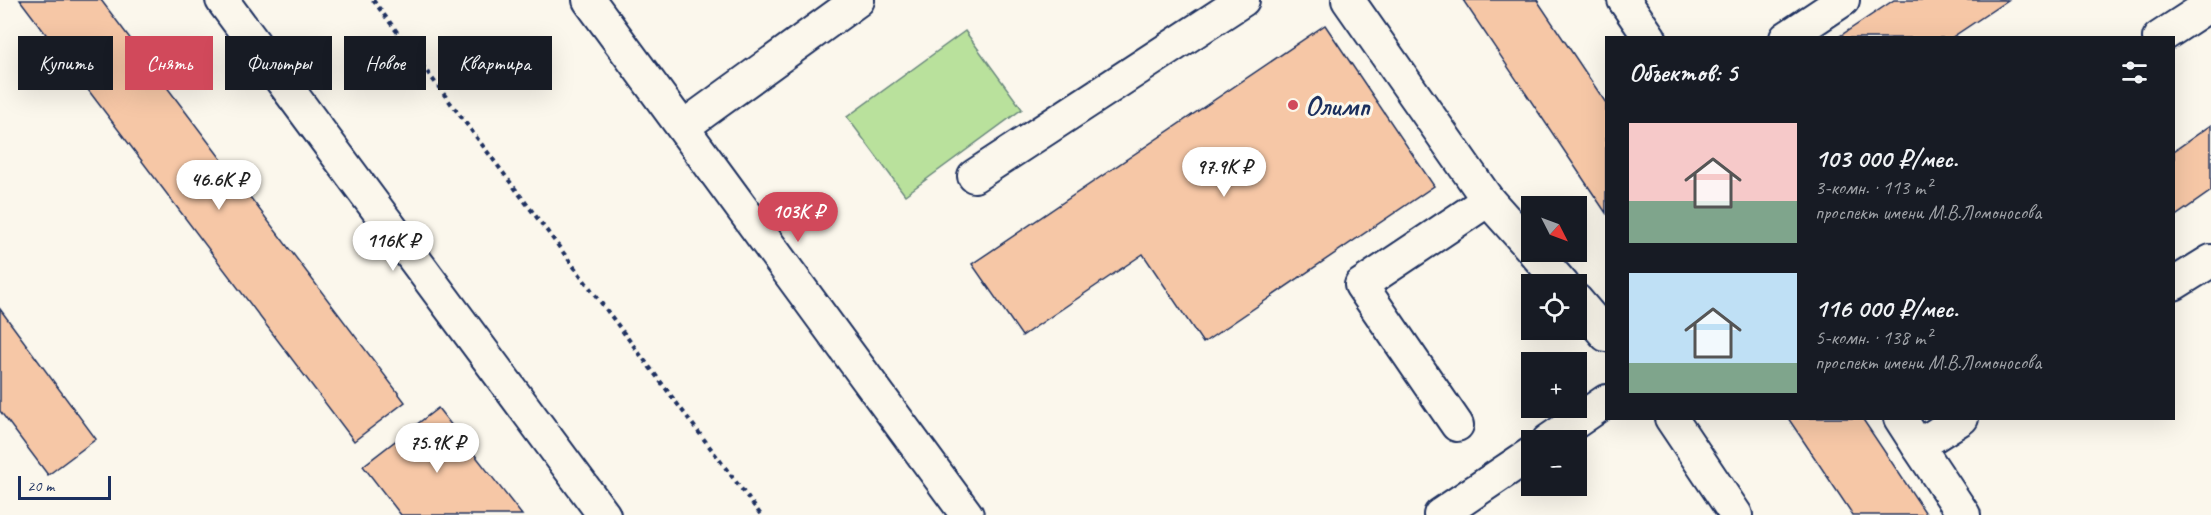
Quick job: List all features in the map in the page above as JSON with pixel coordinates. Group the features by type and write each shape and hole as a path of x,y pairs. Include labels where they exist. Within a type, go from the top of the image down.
{"street":[{"path":"222,0 603,515"},
{"path":"589,0 967,515"},
{"path":"683,127 858,0"},
{"path":"974,176 1243,0"},
{"path":"1348,0 1488,200 1521,237"},
{"path":"1624,0 1649,36"},
{"path":"1789,36 1843,0"},
{"path":"2162,36 2211,4"},
{"path":"1457,425 1362,285 1488,200"},
{"path":"2175,283 2211,261"},
{"path":"1543,262 1554,274"},
{"path":"1587,312 1605,333"},
{"path":"1564,430 1605,402"},
{"path":"1672,420 1736,515"},
{"path":"1901,420 1964,515"},
{"path":"1918,446 1959,420"},
{"path":"1440,515 1521,460"}],"path":[{"path":"373,0 761,515"}],"green space":[{"path":"965,31 1022,109 905,195 847,117"}],"building":[{"path":"20,0 101,0 128,36 125,36 125,90 169,90 405,402 354,441 88,90 113,90 113,36 47,36"},
{"path":"1463,0 1537,0 1605,102 1605,212"},
{"path":"1894,0 2008,0 1954,36 1840,36"},
{"name":"Олимп","path":"1325,25 1434,186 1203,343 1143,254 1022,336 972,264"},
{"path":"2211,125 2211,191 2175,216 2175,150"},
{"path":"0,309 96,439 48,475 0,411"},
{"path":"438,408 522,515 401,515 363,466"},
{"path":"1789,420 1863,420 1927,515 1853,515"}],"place":[{"name":"Олимп","path":"1293,105"}]}
